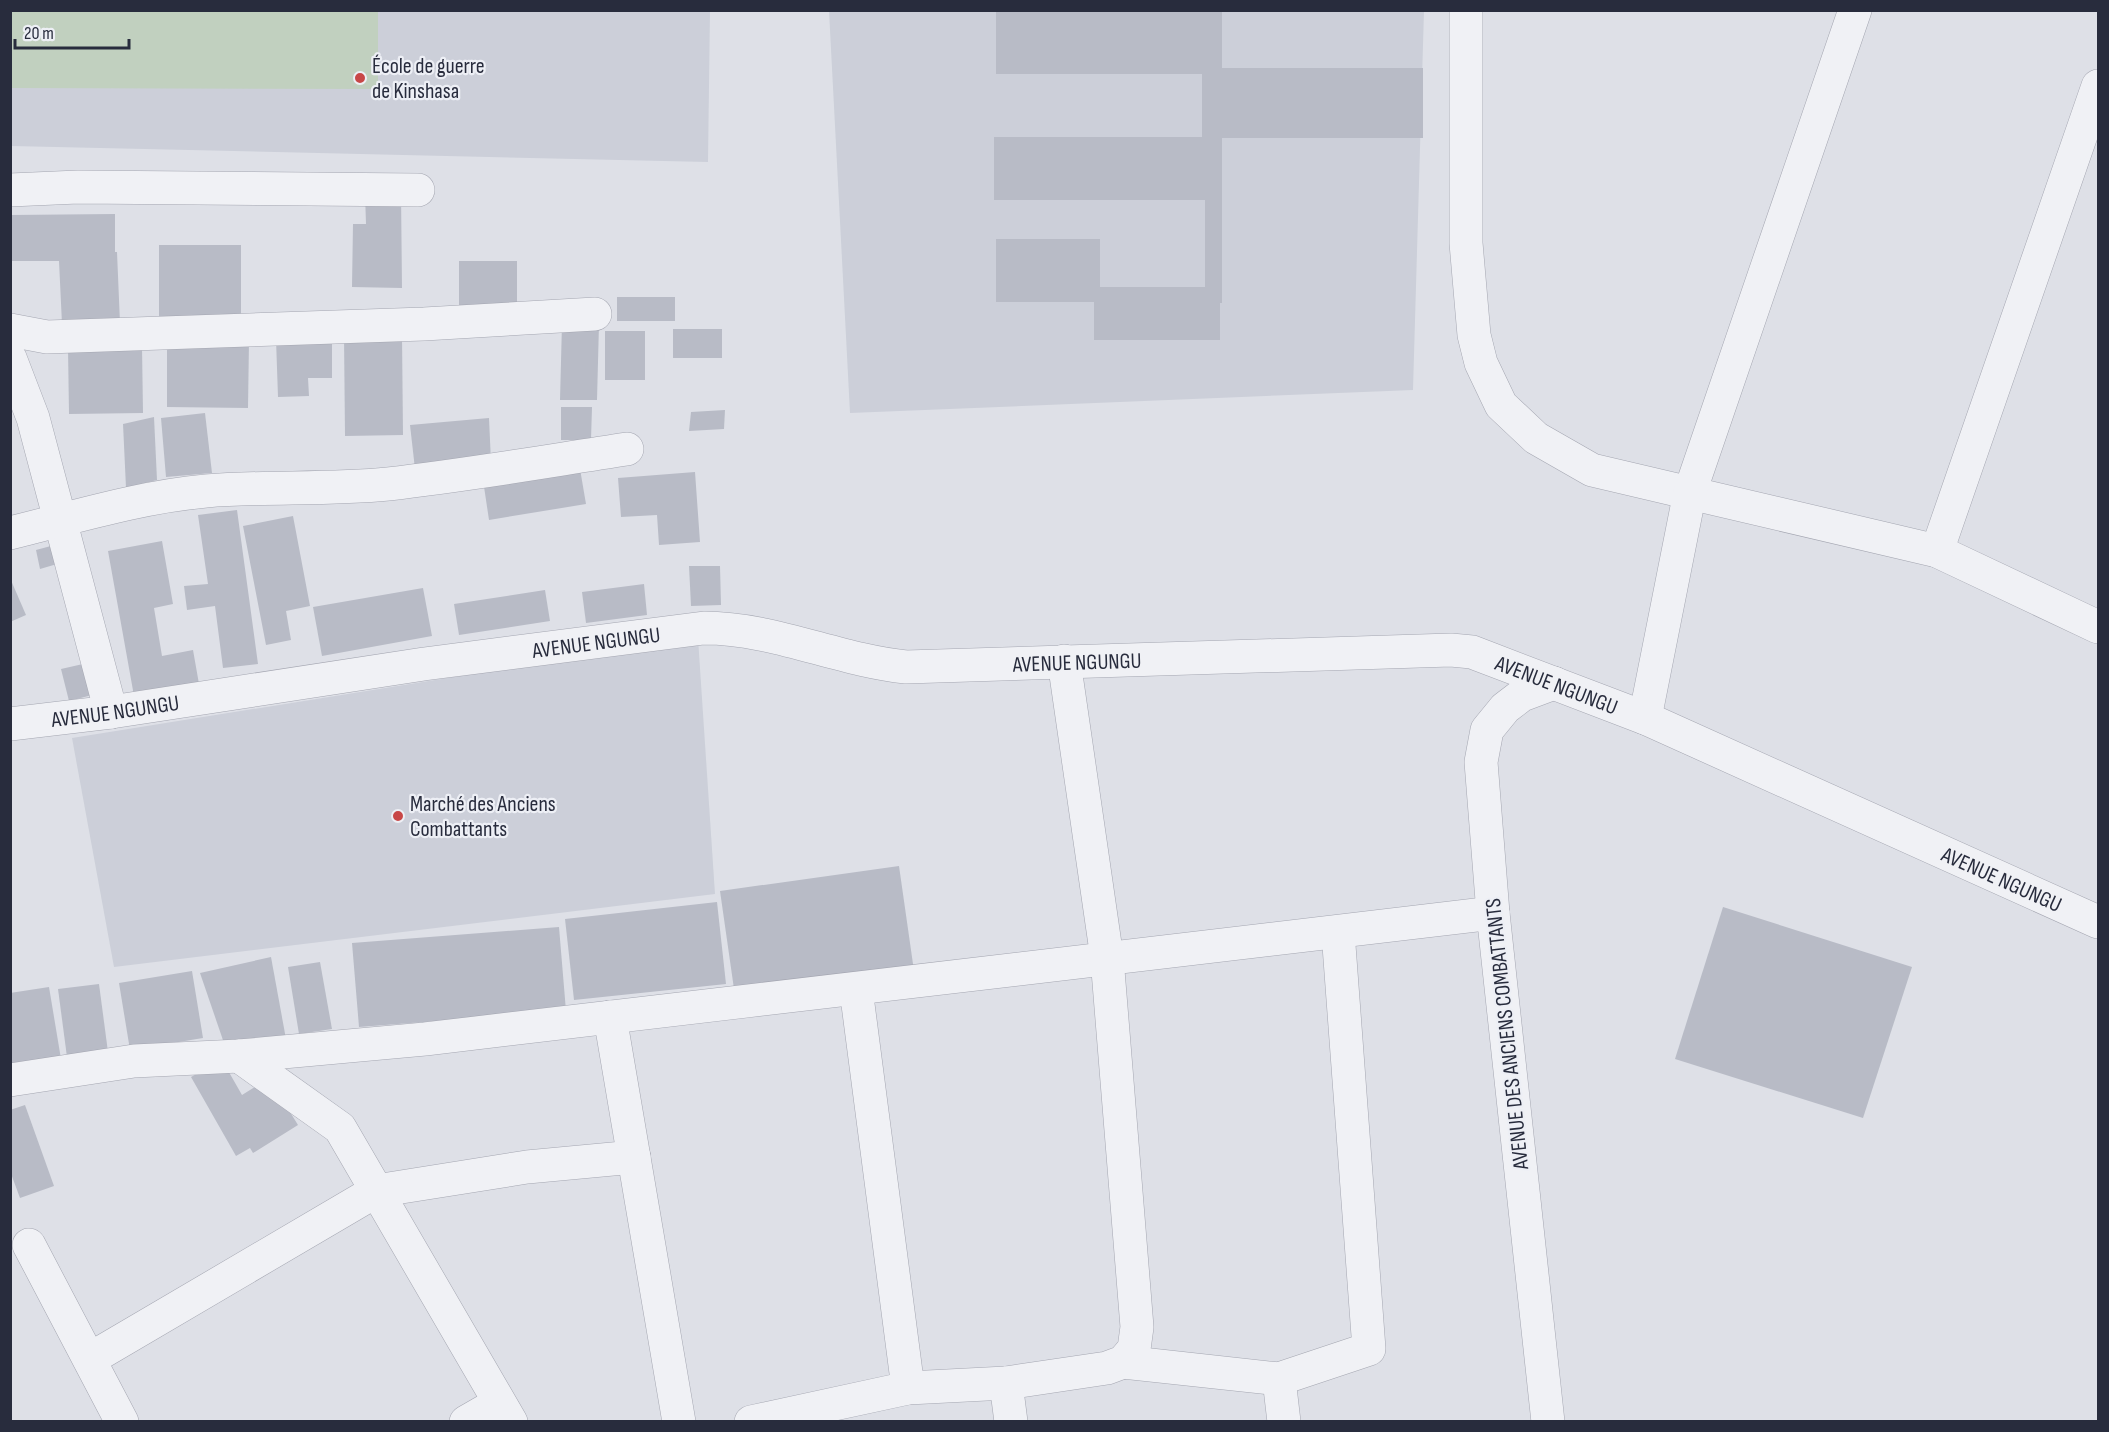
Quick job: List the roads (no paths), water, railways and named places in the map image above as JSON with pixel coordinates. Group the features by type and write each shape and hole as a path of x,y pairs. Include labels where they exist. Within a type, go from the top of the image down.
{"street":[{"path":"1466,10 1466,243 1474,335 1481,363 1501,405 1536,438 1592,470 1937,551 2098,627"},
{"path":"1645,718 1690,492 1855,10"},
{"path":"1937,551 2098,86"},
{"path":"10,190 78,187 418,190"},
{"path":"10,330 58,337 424,324 594,314"},
{"path":"10,358 33,418 111,712"},
{"path":"10,532 130,502 205,491 279,487 335,489 390,484 627,449"},
{"name":"AVENUE NGUNGU","path":"10,724 111,712 424,664 704,628 729,628 860,660 906,667 1451,650 1472,652 1645,718 2098,922"},
{"path":"1064,661 1107,958 1137,1328 1134,1349 1123,1362"},
{"name":"AVENUE DES ANCIENS COMBATTANTS","path":"1548,1422 1493,913 1481,762 1487,730 1505,708 1522,695 1554,683"},
{"path":"10,1080 134,1060 238,1056 425,1039 1493,913"},
{"path":"751,1422 908,1388 1006,1383 1107,1368 1123,1362 1279,1379 1369,1349 1338,932"},
{"path":"856,988 908,1388"},
{"path":"610,1017 679,1422"},
{"path":"238,1056 340,1128 505,1412 466,1422"},
{"path":"90,1359 376,1191 527,1167 633,1157"},
{"path":"28,1245 122,1422"},
{"path":"1279,1379 1284,1422"},
{"path":"1006,1383 1011,1422"}],"place":[{"name":"École de guerre de Kinshasa","path":"360,78"},
{"name":"Marché des Anciens Combattants","path":"398,816"}]}
